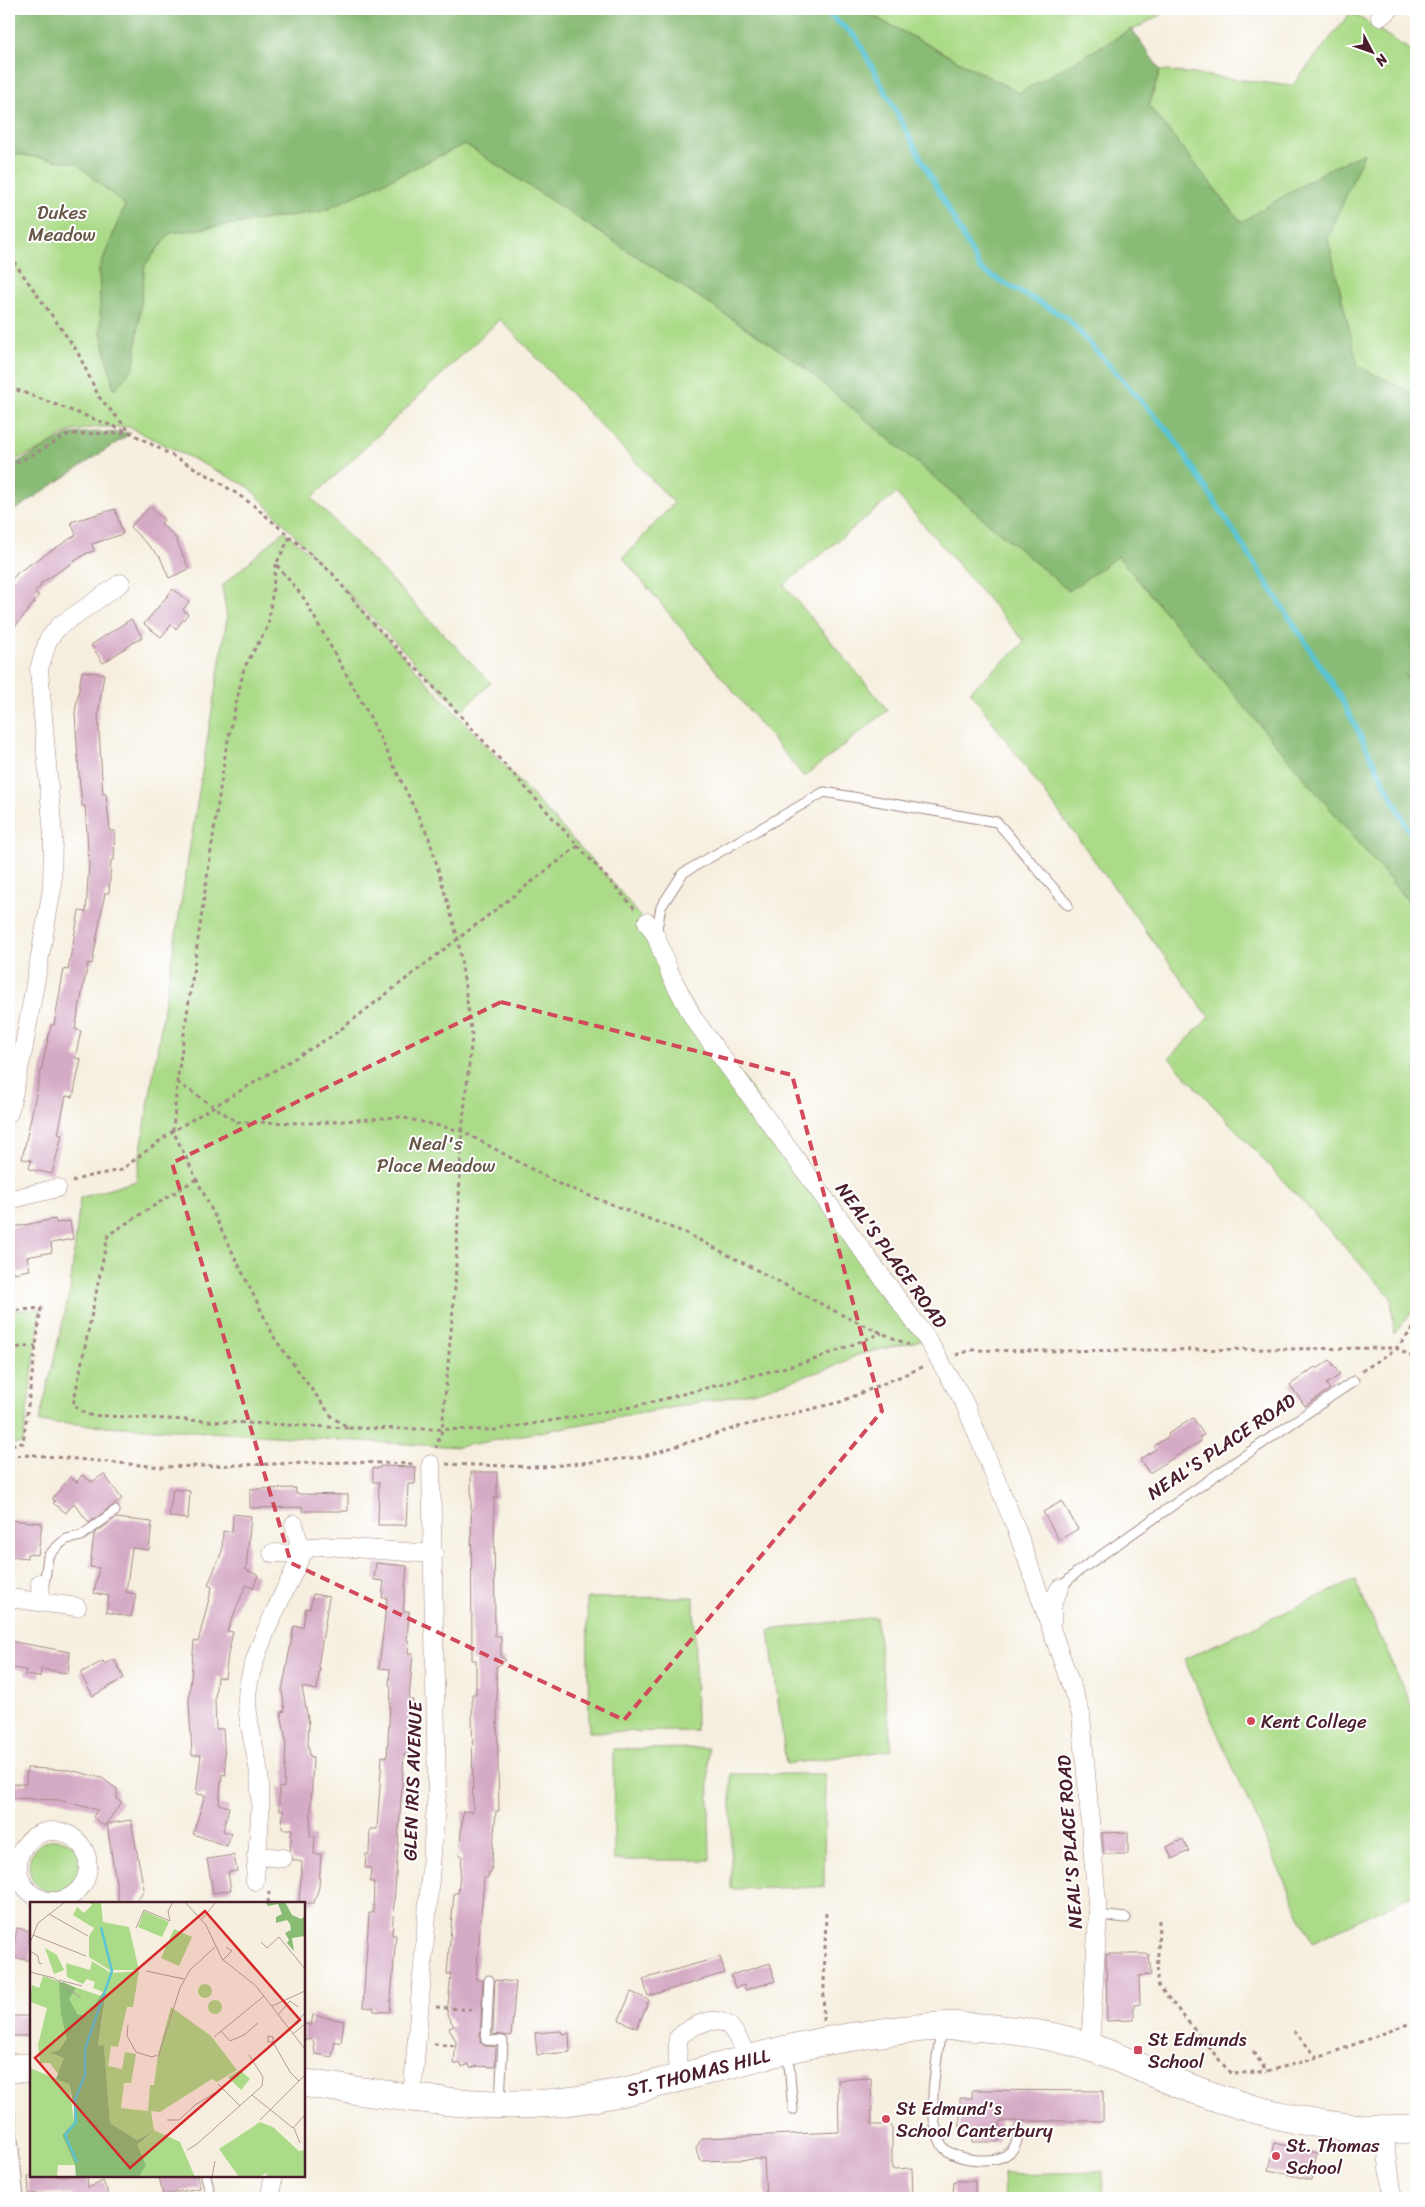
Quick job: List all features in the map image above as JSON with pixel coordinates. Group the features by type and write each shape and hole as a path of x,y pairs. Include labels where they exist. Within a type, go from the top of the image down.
{"main road":[{"name":"ST. THOMAS HILL","path":"305,2083 412,2098 500,2103 574,2101 677,2079 822,2042 941,2026 1022,2031 1090,2048 1255,2111 1309,2122 1384,2130 1416,2128"},
{"path":"9,2068 30,2068"}],"street":[{"path":"9,1113 23,1051 52,890 53,835 39,669 48,640 58,627 121,583"},
{"name":"NEAL'S PLACE ROAD","path":"652,929 671,976 694,1019 927,1339 964,1402 992,1465 1081,1714 1098,1915 1090,2048"},
{"path":"9,1200 56,1188"},
{"name":"GLEN IRIS AVENUE","path":"412,2098 437,1793 432,1464"},
{"path":"294,1524 302,1554"},
{"path":"255,1881 259,1776 250,1728 247,1699 255,1658 302,1554 311,1547 325,1546 434,1554"},
{"path":"272,1553 302,1554"},
{"path":"40,1583 42,1602"},
{"name":"NEAL'S PLACE ROAD","path":"1054,1639 1051,1610 1053,1600 1060,1588"},
{"path":"9,1598 78,1606"},
{"path":"52,1830 66,1832 76,1839 84,1848 89,1871 86,1881 79,1891 66,1899 53,1902 34,1896 27,1890 13,1866 29,1840 40,1833 52,1830"},
{"path":"256,1856 283,1858"},
{"path":"677,2079 678,2038 688,2028 703,2023 716,2020 730,2026 748,2060"},
{"path":"1384,2130 1393,2198"},
{"path":"270,2198 273,2177"}],"lane":[{"path":"652,929 661,906 683,873 824,792 997,822 1068,905"},
{"name":"NEAL'S PLACE ROAD","path":"1060,1588 1076,1573 1208,1480 1354,1382"},
{"path":"40,1583 45,1579 48,1556 61,1543 67,1538 81,1536 115,1512"},
{"path":"1098,1915 1126,1918"},
{"path":"489,1980 486,2040 503,2041 500,2103"},
{"path":"941,2026 933,2104 936,2130 945,2149 966,2159 990,2161 1010,2153 1017,2143 1019,2128"},
{"path":"788,2050 793,2110"},
{"path":"9,2101 19,2198"},
{"path":"206,2177 211,2198"}],"path":[{"path":"9,255 76,351 99,397 131,433"},
{"path":"9,387 131,433 213,478 252,504 332,573 368,618 449,703 613,883 652,929"},
{"path":"9,466 69,434 131,433"},
{"path":"290,537 276,564 268,626 244,668 226,749 177,1082 174,1131 275,1339 332,1417 349,1428"},
{"path":"276,564 304,597 369,715 430,838 458,939 472,1036 462,1131 455,1287 442,1430"},
{"path":"56,1188 85,1177 121,1170 174,1131 332,1036 578,846"},
{"path":"177,1082 237,1122 314,1123 400,1117 462,1131 559,1184 688,1234 842,1315 938,1360"},
{"path":"196,1179 108,1235 73,1404 86,1415 349,1428 496,1430 637,1406 813,1360 882,1333"},
{"path":"9,1310 41,1308 23,1444 9,1445 10,1456 34,1455 161,1467 349,1462 541,1467 641,1457 738,1427 840,1402 938,1360 972,1350 1396,1348 1416,1359"},
{"path":"1354,1382 1354,1377 1396,1348 1416,1324"},
{"path":"9,1348 36,1346"},
{"path":"822,2042 826,1912"},
{"path":"1159,1920 1157,1984 1231,2074 1267,2071 1318,2058 1416,2020"},
{"path":"419,2006 488,2011"},
{"path":"1294,2031 1318,2058"},
{"path":"416,2042 458,2046"},
{"path":"1253,2052 1267,2071"}],"highlighted area":[{"path":"501,1002 792,1075 882,1411 624,1720 291,1563 172,1163"}],"green space":[{"path":"9,9 860,9 1019,93 1132,29 1160,70 1149,106 1241,222 1327,170 1364,153 1328,239 1358,366 1416,395 1416,661 1406,674 1416,713 1416,911 1118,556 1069,591 795,360 465,144 323,211 170,233 145,265 134,367 114,390 101,332 99,269 125,205 76,163 9,153"},
{"path":"860,9 1171,9 1019,93"},
{"path":"1351,12 1416,54 1416,767 1184,420 1364,154 1327,170 1242,223 1149,106 1160,70 1292,86"},
{"path":"465,144 795,360 1069,591 1118,556 1416,911 1416,1307 1394,1334 1391,1297 1169,1058 1209,1017 970,691 1025,642 896,493 784,585 888,710 804,777 623,558 674,503 500,319 312,498 491,683 461,711 342,586 368,618 613,883 656,936 671,976 927,1339 857,1355 833,1367 757,1392 458,1447 39,1422 70,1291 80,1198 136,1181 227,618 222,586 284,531 320,562 249,487 129,427 97,427 68,432 42,449 9,462 9,153 76,163 125,205 99,269 101,332 114,390 134,366 145,265 170,233 323,211"},
{"path":"97,432 131,433 9,514 9,466 69,434"},
{"path":"41,1308 23,1443 9,1445 9,1311"},
{"path":"1355,1580 1416,1716 1416,1893 1312,1942 1184,1659"},
{"path":"694,1597 696,1731 589,1732 587,1598"},
{"path":"876,1617 892,1750 786,1764 769,1630"},
{"path":"708,1748 710,1860 614,1860 613,1749"},
{"path":"731,1774 825,1774 824,1887 731,1889"},
{"path":"56,1839 66,1841 75,1847 81,1856 83,1866 81,1876 75,1885 66,1891 56,1893 46,1891 37,1885 31,1876 29,1866 31,1856 37,1847 46,1841"},
{"path":"1103,2172 1104,2198 1004,2198 1003,2174"}],"building":[{"path":"150,507 164,520 161,524 175,537 189,569 169,578 160,557 130,527"},
{"path":"115,509 123,534 92,544 94,551 87,553 40,584 41,586 34,592 39,595 35,602 9,634 9,583 18,572 76,535 71,522"},
{"path":"173,589 189,602 183,610 188,614 176,629 171,625 161,637 144,624"},
{"path":"131,619 142,637 103,663 91,645"},
{"path":"82,671 104,674 98,715 103,794 106,794 110,831 115,831 114,860 111,860 109,893 105,893 92,964 88,963 75,1029 81,1031 75,1058 81,1059 73,1097 66,1096 58,1134 62,1135 52,1174 29,1169 31,1160 22,1159 51,1025 54,1025 64,969 68,970 79,911 86,912 89,862 85,806 82,806 79,776 75,713"},
{"path":"55,1219 56,1223 70,1221 73,1239 51,1243 52,1252 27,1257 30,1270 13,1273 9,1253 9,1228"},
{"path":"1330,1360 1340,1375 1326,1384 1330,1389 1305,1406 1290,1385 1315,1367 1317,1369"},
{"path":"1193,1418 1204,1435 1199,1437 1201,1441 1149,1473 1140,1459 1156,1449 1154,1446 1169,1436 1168,1434"},
{"path":"380,1466 416,1467 415,1484 408,1484 406,1525 378,1525 379,1482 373,1482 373,1468 380,1468"},
{"path":"471,1472 497,1472 497,1498 494,1498 495,1636 501,1636 501,1657 506,1660 496,1667 499,1811 496,1811 491,1872 489,1872 488,1878 484,1878 476,1979 483,1980 480,2042 485,2046 496,2047 495,2067 478,2066 470,2068 469,2064 462,2067 461,2064 454,2064 456,2041 449,2028 454,2026 447,2015 451,1974 447,1974 454,1893 458,1893 462,1856 459,1855 463,1811 473,1812 472,1694 476,1694 476,1660 472,1660"},
{"path":"104,1474 122,1499 89,1523 74,1503 66,1513 53,1503 55,1501 52,1499 70,1477 77,1482 82,1475 92,1482"},
{"path":"296,1488 296,1494 348,1495 348,1511 302,1511 303,1507 250,1508 250,1489"},
{"path":"173,1489 190,1491 188,1519 169,1517"},
{"path":"1062,1501 1078,1529 1059,1540 1043,1512"},
{"path":"233,1514 251,1516 246,1570 258,1575 253,1588 246,1585 227,1631 233,1632 225,1678 217,1677 215,1700 216,1729 223,1729 226,1775 222,1774 219,1804 229,1807 223,1831 231,1833 227,1846 193,1834 205,1795 196,1794 201,1755 192,1755 189,1701 194,1641 198,1642 212,1587 208,1585 222,1551 223,1531 232,1532"},
{"path":"116,1518 152,1522 149,1550 132,1548 126,1592 136,1594 131,1617 106,1612 109,1596 94,1593 99,1568 90,1567 94,1534"},
{"path":"9,1520 42,1523 38,1555 27,1554 27,1558 9,1556"},
{"path":"376,1563 407,1566 403,1611 409,1611 408,1653 413,1653 409,1700 413,1700 408,1755 404,1755 392,1935 396,1935 390,2012 374,2011 374,2008 363,2007 369,1913 373,1913 374,1882 370,1882 371,1868 365,1868 366,1854 369,1854 370,1829 377,1829 382,1756 387,1757 391,1686 389,1685 390,1669 379,1668 387,1598 382,1598 384,1581 374,1580"},
{"path":"313,1594 329,1597 318,1667 320,1667 317,1690 302,1687 309,1724 308,1744 310,1756 313,1757 310,1836 315,1836 314,1854 321,1854 319,1887 314,1903 305,1903 299,1902 302,1862 293,1860 290,1851 292,1829 282,1829 283,1810 279,1810 279,1787 284,1788 286,1741 281,1712 285,1711 282,1691 294,1626 303,1627 306,1608 310,1609"},
{"path":"9,1641 70,1652 68,1673 41,1669 40,1677 25,1675 26,1670 12,1668 12,1665 9,1665"},
{"path":"114,1659 124,1678 93,1696 80,1673 103,1661 104,1664"},
{"path":"27,1768 70,1770 102,1778 117,1789 117,1799 122,1802 104,1826 93,1817 97,1810 59,1800 13,1798 13,1784 26,1784"},
{"path":"131,1820 144,1890 136,1902 119,1902 107,1824"},
{"path":"1128,1832 1128,1854 1104,1854 1102,1833"},
{"path":"1183,1839 1189,1851 1172,1859 1167,1847"},
{"path":"234,1855 237,1871 228,1872 231,1890 213,1893 207,1859"},
{"path":"17,1928 30,1931 30,1961 12,1957"},
{"path":"1106,1954 1149,1954 1151,1975 1139,1976 1140,2004 1134,2005 1134,2020 1107,2021"},
{"path":"720,1957 725,1973 648,1996 643,1979"},
{"path":"770,1963 775,1981 745,1990 744,1985 735,1988 731,1975"},
{"path":"495,1980 516,1982 511,2036 493,2034"},
{"path":"631,1992 649,2000 637,2028 619,2020"},
{"path":"313,2015 344,2021 341,2043 335,2041 332,2057 315,2054 313,2040 305,2039 305,2024 311,2025"},
{"path":"9,2016 30,2016 30,2036 9,2036"},
{"path":"561,2031 562,2034 569,2033 570,2052 537,2055 535,2033"},
{"path":"871,2078 872,2125 892,2125 892,2169 912,2168 913,2198 766,2198 764,2159 701,2161 697,2154 696,2148 702,2138 839,2132 838,2080"},
{"path":"972,2090 1103,2091 1103,2121 1000,2121 999,2142 972,2142 972,2136 960,2136 960,2098 972,2098"},
{"path":"1275,2143 1317,2153 1311,2180 1269,2170"},
{"path":"28,2176 87,2177 88,2188 103,2181 110,2198 66,2198 75,2194 63,2195 63,2193 29,2194"},
{"path":"159,2177 197,2177 200,2188 163,2195"},
{"path":"954,2181 975,2181 975,2198 953,2198"}],"waterway":[{"path":"822,9 856,37 981,270 1067,318 1171,434 1340,696 1416,844"}],"place":[{"name":"Kent College","path":"1251,1721"},
{"name":"St Edmunds School","path":"1138,2050"},
{"name":"St Edmund's School Canterbury","path":"886,2119"},
{"name":"St. Thomas School","path":"1276,2156"}],"park label":[{"name":"Dukes Meadow","path":"62,223"},
{"name":"Neal's Place Meadow","path":"436,1154"}]}
